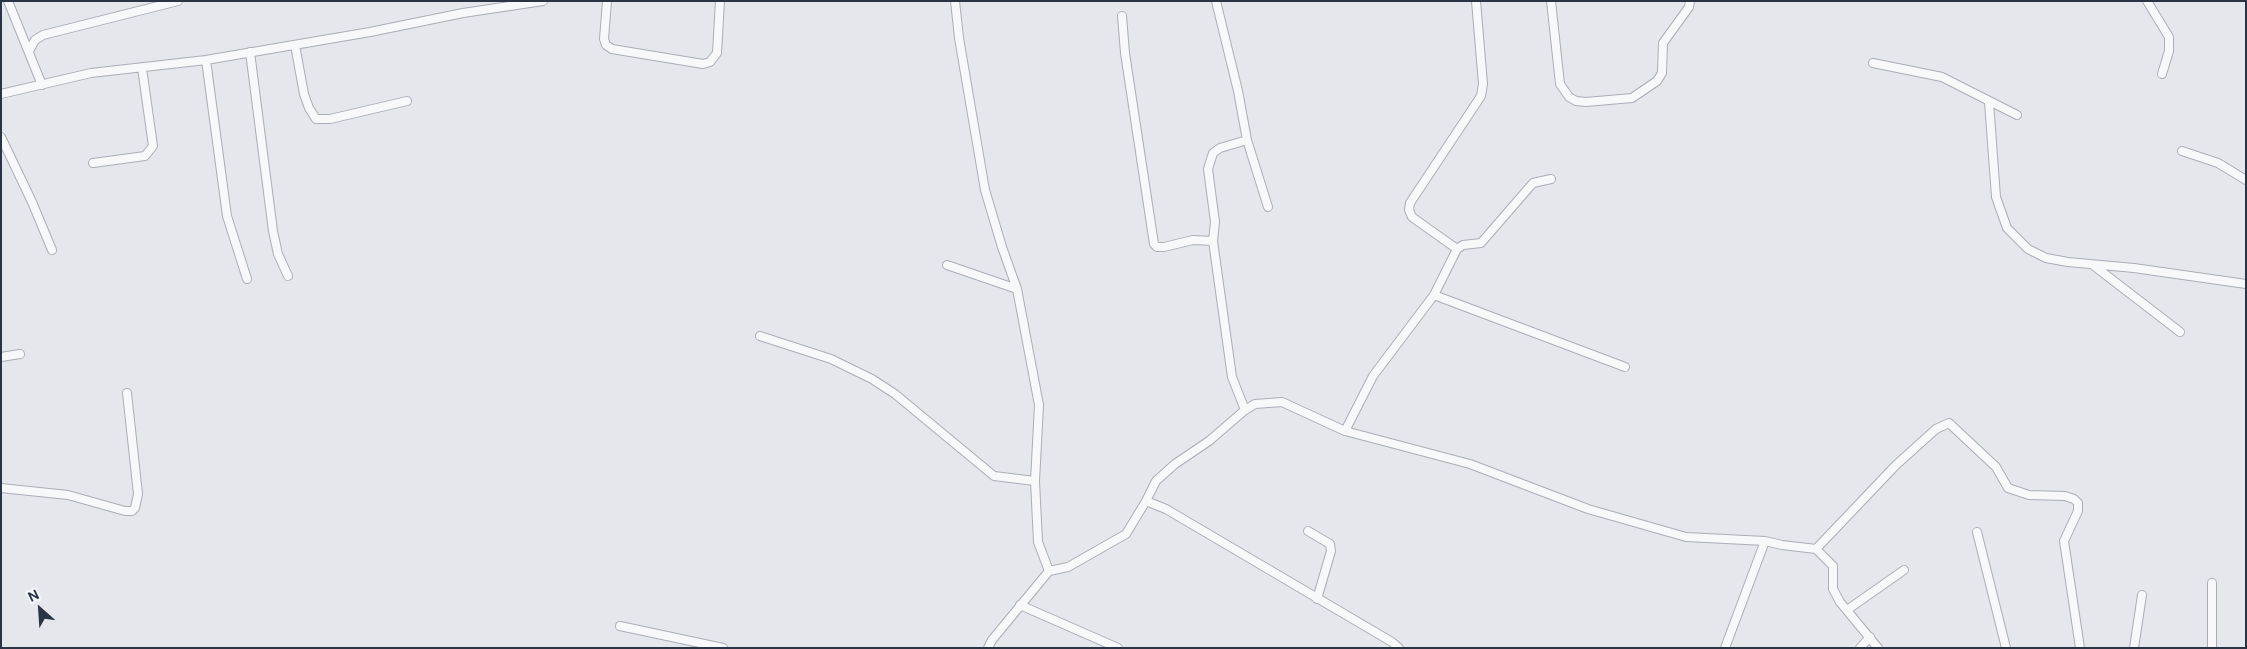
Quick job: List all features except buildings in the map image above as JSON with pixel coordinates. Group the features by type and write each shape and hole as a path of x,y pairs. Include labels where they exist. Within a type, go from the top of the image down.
{"street":[{"path":"8,1 42,85"},
{"path":"29,51 35,40 43,35 178,1"},
{"path":"1,94 91,73 206,60 463,13 543,1"},
{"path":"607,1 604,39 606,45 612,50 703,64 710,62 717,53 720,1"},
{"path":"955,1 975,138 985,190 1017,289 1039,405 1035,481 1038,542 1049,571"},
{"path":"1216,1 1238,91 1247,140 1268,207"},
{"path":"1457,249 1412,217 1409,210 1410,203 1481,96 1483,84 1476,1"},
{"path":"1551,1 1560,84 1569,97 1576,101 1586,102 1632,98 1657,81 1662,73 1663,43 1689,7 1690,1"},
{"path":"2147,1 2169,37 2169,51 2162,74"},
{"path":"1122,16 1125,53 1154,244 1157,247 1164,247 1193,240 1213,241"},
{"path":"295,45 304,94 309,108 316,119 330,119 407,101"},
{"path":"250,52 273,231 278,254 288,276"},
{"path":"206,60 227,216 247,280"},
{"path":"1873,63 1942,77 2017,115"},
{"path":"93,163 145,156 154,146 142,68"},
{"path":"1989,102 1996,197 2007,228 2028,249 2046,258 2246,284"},
{"path":"1,137 32,202 52,250"},
{"path":"1245,410 1232,377 1213,241 1215,222 1208,169 1213,153 1220,148 1247,140"},
{"path":"2182,151 2218,164 2246,180"},
{"path":"1345,431 1373,376 1434,295 1457,249 1466,244 1481,243 1533,183 1551,179"},
{"path":"946,265 1017,289"},
{"path":"2093,265 2180,332"},
{"path":"1434,295 1625,366"},
{"path":"760,336 831,359 872,379 895,394 994,476 1035,481"},
{"path":"1,357 20,354"},
{"path":"1,488 68,495 125,512 132,511 135,508 138,494 127,393"},
{"path":"988,648 992,640 1049,571 1068,567 1126,534 1156,481 1175,464 1210,441 1245,410 1255,404 1282,402 1345,431 1470,464 1588,509 1686,537 1765,541 1816,549 1833,566 1833,589 1847,610 1878,648"},
{"path":"1816,549 1896,465 1936,430 1949,423 1996,467 2008,488 2029,495 2065,496 2074,499 2078,503 2078,511 2065,535 2064,541 2080,648"},
{"path":"1146,501 1166,509 1399,648"},
{"path":"1308,531 1330,544 1331,551 1317,599"},
{"path":"1977,532 2006,648"},
{"path":"1725,648 1765,541"},
{"path":"1847,610 1904,570"},
{"path":"2212,583 2212,648"},
{"path":"2134,648 2142,595"},
{"path":"1020,605 1118,648"},
{"path":"620,626 723,648"},
{"path":"1860,648 1870,637"}]}
